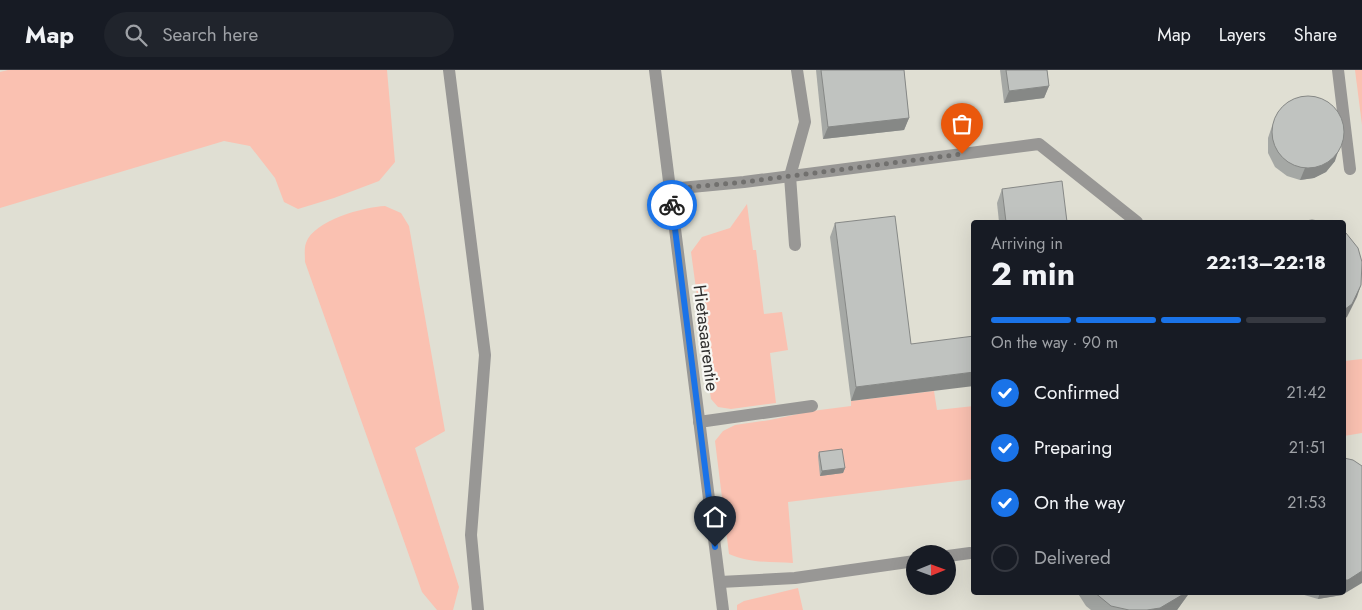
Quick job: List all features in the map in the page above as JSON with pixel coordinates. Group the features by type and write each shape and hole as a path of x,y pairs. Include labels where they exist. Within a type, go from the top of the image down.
{"street":[{"path":"449,70 485,355 471,535 478,610"},
{"name":"Hietasaarentie","path":"655,70 723,610"},
{"path":"795,245 790,176 805,122 797,70"},
{"path":"1338,70 1350,169"},
{"path":"670,189 790,176 1039,144 1134,220"},
{"path":"699,422 812,406"},
{"path":"956,555 970,553"},
{"path":"720,582 795,578 906,562"}],"shaded area":[{"path":"0,70 1362,70 1362,610 0,610"},
{"path":"8,70 387,70 395,162 379,181 298,209 284,202 275,178 250,146 224,141 0,208 0,72"},
{"path":"1355,70 1362,70 1362,125"},
{"path":"747,204 753,250 756,250 764,314 782,312 788,350 770,353 776,403 731,409 718,407 711,399 691,252 702,237 730,228"},
{"path":"385,206 401,213 409,226 445,431 415,448 459,587 453,610 437,610 422,592 305,262 306,243 311,235 329,221 353,212"},
{"path":"1362,359 1362,433 1346,436 1346,361"},
{"path":"934,391 937,410 971,406 971,479 788,502 793,563 753,561 729,554 715,441 723,431 735,425 851,406 851,401"},
{"path":"798,588 803,610 737,610 737,605 744,601"}],"building":[{"path":"821,70 904,70 909,118 828,127"},
{"path":"1006,70 1047,70 1049,86 1009,91"},
{"path":"1308,96 1328,102 1338,112 1344,132 1338,152 1328,162 1308,168 1288,162 1278,152 1272,132 1278,112 1288,102"},
{"path":"1062,181 1067,220 1006,220 1002,189"},
{"path":"895,216 911,344 971,336 971,372 856,387 835,223"},
{"path":"1346,233 1358,248 1362,262 1361,285 1352,304 1346,308"},
{"path":"842,449 845,468 822,471 819,452"},
{"path":"1346,458 1353,460 1362,466 1362,571 1346,580"},
{"path":"1098,595 1182,595 1160,608 1129,610 1111,606"}],"way so far":[{"path":"672,205 670,189 744,182 962,154"}],"route":[{"path":"672,205 715,547"}]}
